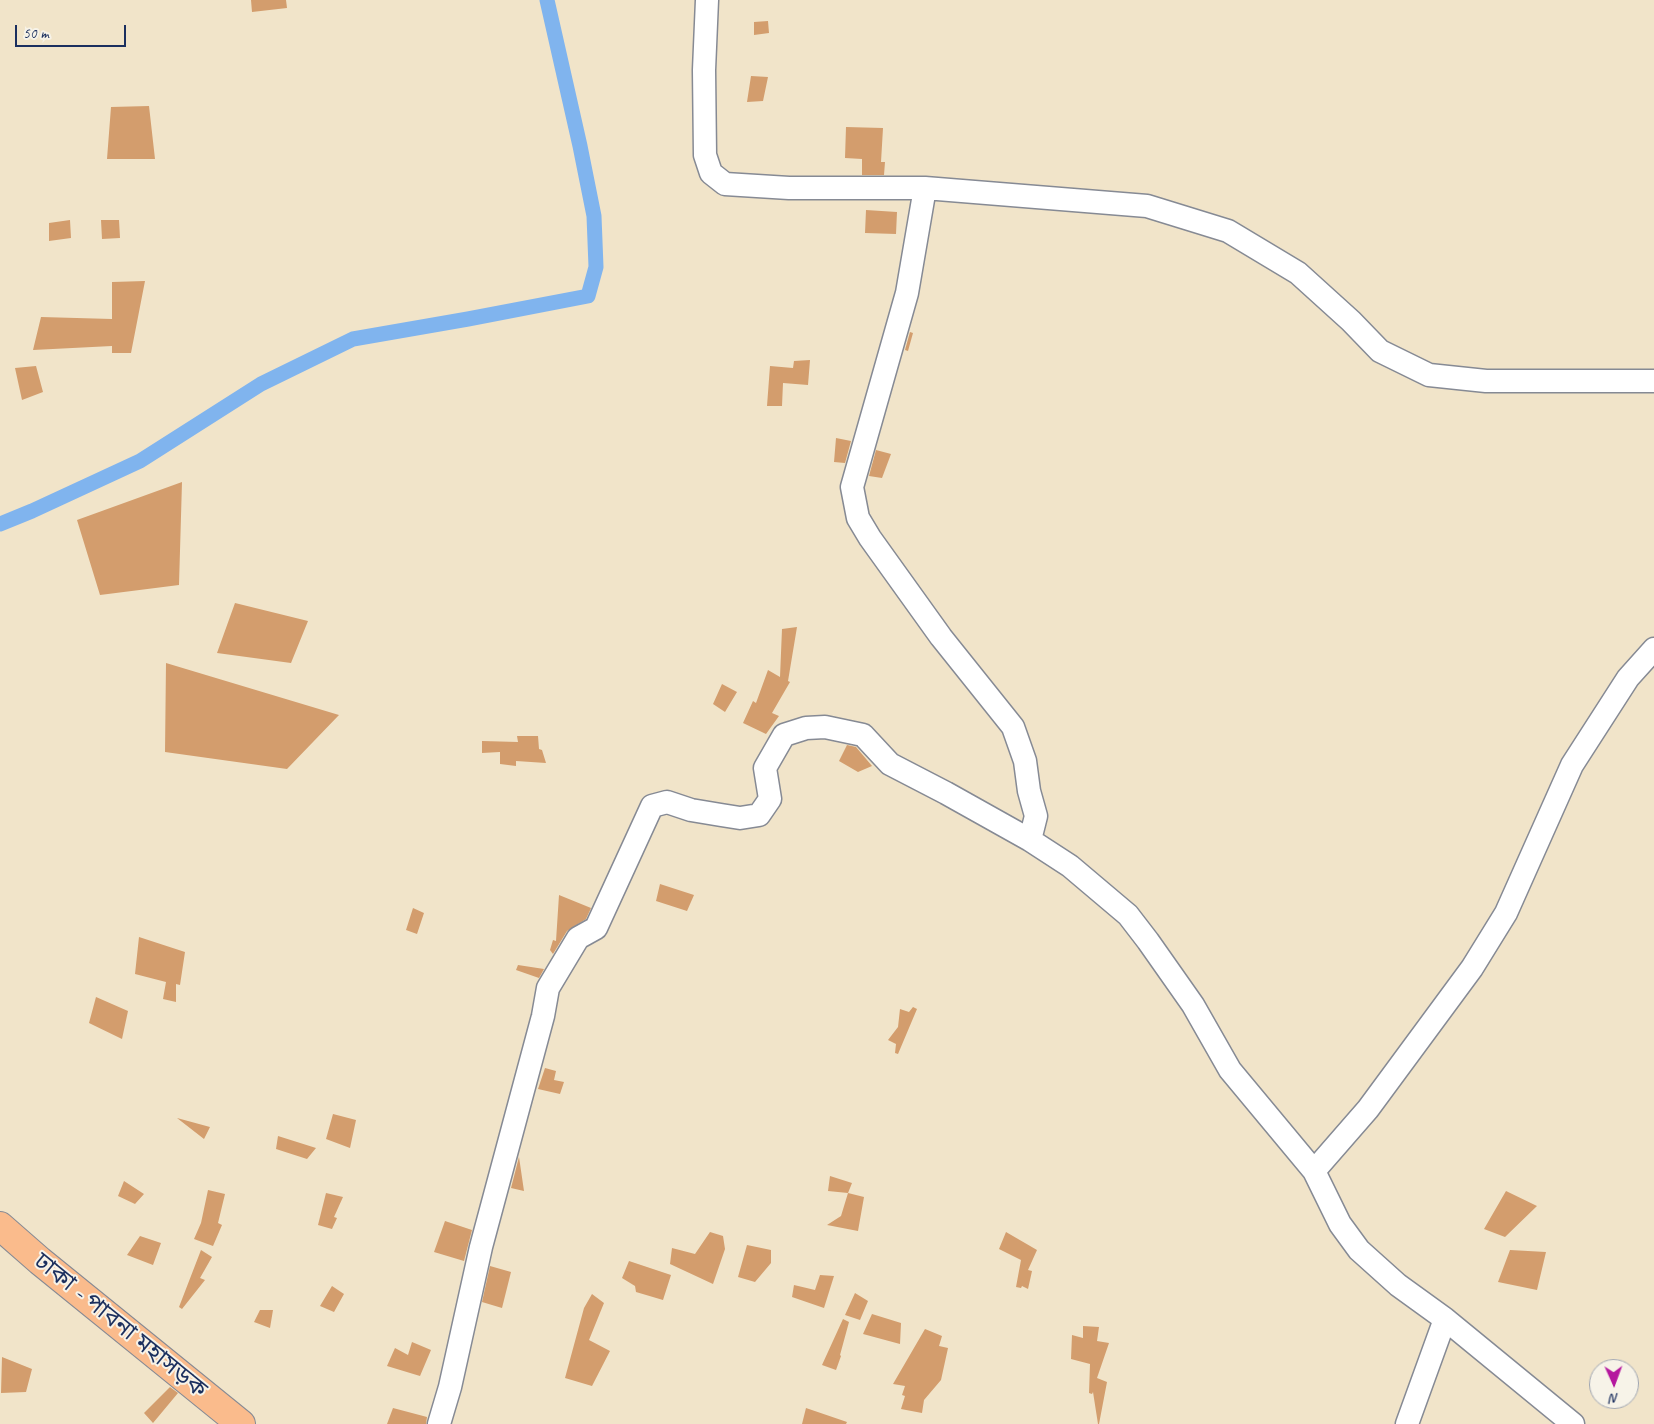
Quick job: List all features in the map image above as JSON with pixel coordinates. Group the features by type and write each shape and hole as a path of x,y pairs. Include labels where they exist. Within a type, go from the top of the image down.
{"highway":[{"name":"ঢাকা - পাবনা মহাসড়ক","path":"0,1226 40,1261 241,1424"}],"street":[{"path":"707,0 704,70 705,155 711,173 725,184 789,188 925,188 1147,206 1228,231 1298,273 1351,321 1380,351 1429,375 1486,381 1654,381"},
{"path":"925,188 907,293 852,487 858,518 870,538 941,637 1013,727 1025,761 1029,791 1036,816 1030,840"},
{"path":"1314,1171 1368,1109 1472,968 1506,913 1572,765 1628,678 1654,649"},
{"path":"439,1424 450,1387 481,1247 543,1016 548,988 578,938 596,928 652,806 667,802 691,810 740,818 759,815 770,799 765,768 784,735 806,728 825,727 863,734 890,764 1030,840 1070,866 1128,915 1192,1005 1230,1070 1314,1171 1340,1224 1359,1250 1398,1285 1445,1319 1573,1424"},
{"path":"1407,1424 1445,1319"}],"building":[{"path":"251,0 286,0 287,8 252,12"},
{"path":"768,21 769,33 754,35 754,22"},
{"path":"751,76 768,77 763,101 747,102"},
{"path":"149,106 155,159 107,159 111,107"},
{"path":"846,127 883,128 881,162 885,162 884,175 862,175 862,159 845,158"},
{"path":"866,210 897,212 896,234 865,233"},
{"path":"70,220 71,238 49,241 49,223"},
{"path":"101,220 119,220 120,238 102,239"},
{"path":"145,281 131,353 112,353 112,346 33,350 41,317 112,319 112,282"},
{"path":"910,332 913,333 908,351 905,350"},
{"path":"810,360 808,385 783,383 782,406 767,406 770,366 793,368 794,361"},
{"path":"36,366 43,392 22,400 15,368"},
{"path":"836,438 851,441 845,463 834,462"},
{"path":"876,450 891,454 882,478 869,476"},
{"path":"182,482 179,585 100,595 77,520"},
{"path":"235,603 308,621 291,663 217,653"},
{"path":"797,627 788,681 790,682 772,713 779,716 766,734 743,723 753,701 756,703 768,670 780,677 782,629"},
{"path":"166,663 339,715 287,769 165,752"},
{"path":"722,684 737,692 725,712 713,704"},
{"path":"517,736 538,736 539,749 542,750 546,763 516,761 516,766 500,764 500,752 482,753 482,741 518,742"},
{"path":"847,745 856,747 872,766 858,772 839,761"},
{"path":"660,884 694,895 687,911 656,901"},
{"path":"559,895 591,908 586,919 567,931 553,954 550,950 553,940 556,941"},
{"path":"413,908 424,913 417,934 406,930"},
{"path":"139,937 185,952 180,985 176,984 176,1002 163,999 166,982 135,974"},
{"path":"518,965 544,969 539,978 516,970"},
{"path":"96,997 128,1011 122,1039 89,1023"},
{"path":"913,1007 917,1009 898,1054 895,1053 896,1044 888,1040 898,1027 900,1009 909,1012"},
{"path":"545,1068 556,1071 554,1080 564,1082 560,1094 538,1089"},
{"path":"333,1114 356,1120 350,1148 326,1139"},
{"path":"177,1118 210,1127 204,1139"},
{"path":"278,1136 316,1148 307,1159 276,1149"},
{"path":"519,1157 524,1191 511,1188"},
{"path":"830,1176 852,1183 848,1193 828,1191"},
{"path":"124,1181 144,1194 135,1204 118,1196"},
{"path":"208,1190 225,1194 218,1223 222,1225 213,1246 194,1239 201,1223"},
{"path":"1506,1191 1537,1206 1505,1237 1484,1229"},
{"path":"326,1193 343,1197 334,1217 337,1218 332,1229 318,1225"},
{"path":"848,1193 864,1197 858,1231 827,1225 841,1216"},
{"path":"445,1221 472,1230 464,1261 434,1252"},
{"path":"710,1232 723,1236 725,1249 713,1284 670,1264 672,1248 695,1254"},
{"path":"1006,1232 1037,1250 1028,1270 1032,1271 1028,1289 1022,1286 1021,1288 1016,1287 1021,1260 999,1249"},
{"path":"140,1236 161,1243 153,1265 127,1255"},
{"path":"747,1245 771,1250 771,1263 755,1282 738,1277"},
{"path":"201,1250 212,1257 200,1278 205,1280 182,1309 179,1307"},
{"path":"1510,1250 1546,1252 1537,1290 1498,1282"},
{"path":"629,1261 671,1275 663,1300 636,1292 635,1286 622,1278"},
{"path":"490,1266 511,1272 502,1308 482,1302"},
{"path":"820,1275 834,1276 824,1308 792,1297 794,1285 815,1290"},
{"path":"332,1286 344,1294 334,1312 320,1306"},
{"path":"855,1293 868,1301 860,1320 845,1315"},
{"path":"592,1294 604,1303 589,1340 610,1351 592,1386 565,1378 584,1308"},
{"path":"260,1310 273,1310 270,1328 254,1322"},
{"path":"872,1314 901,1323 900,1344 863,1334"},
{"path":"843,1319 849,1322 836,1370 822,1365"},
{"path":"1083,1326 1099,1327 1097,1341 1109,1343 1097,1378 1107,1382 1099,1424 1093,1392 1092,1394 1089,1393 1090,1364 1071,1359 1072,1335 1083,1338"},
{"path":"925,1329 942,1336 939,1346 948,1348 941,1380 924,1400 922,1413 901,1409 905,1396 902,1395 905,1386 893,1384"},
{"path":"412,1342 431,1350 420,1376 387,1366 395,1348 408,1355"},
{"path":"2,1357 32,1369 26,1392 1,1393"},
{"path":"170,1387 178,1393 153,1423 144,1413"},
{"path":"393,1408 427,1417 426,1424 387,1424"},
{"path":"806,1408 847,1422 846,1424 802,1424"}],"waterway":[{"path":"0,524 140,461 261,384 353,339 588,296 596,267 594,216 547,0"}]}
